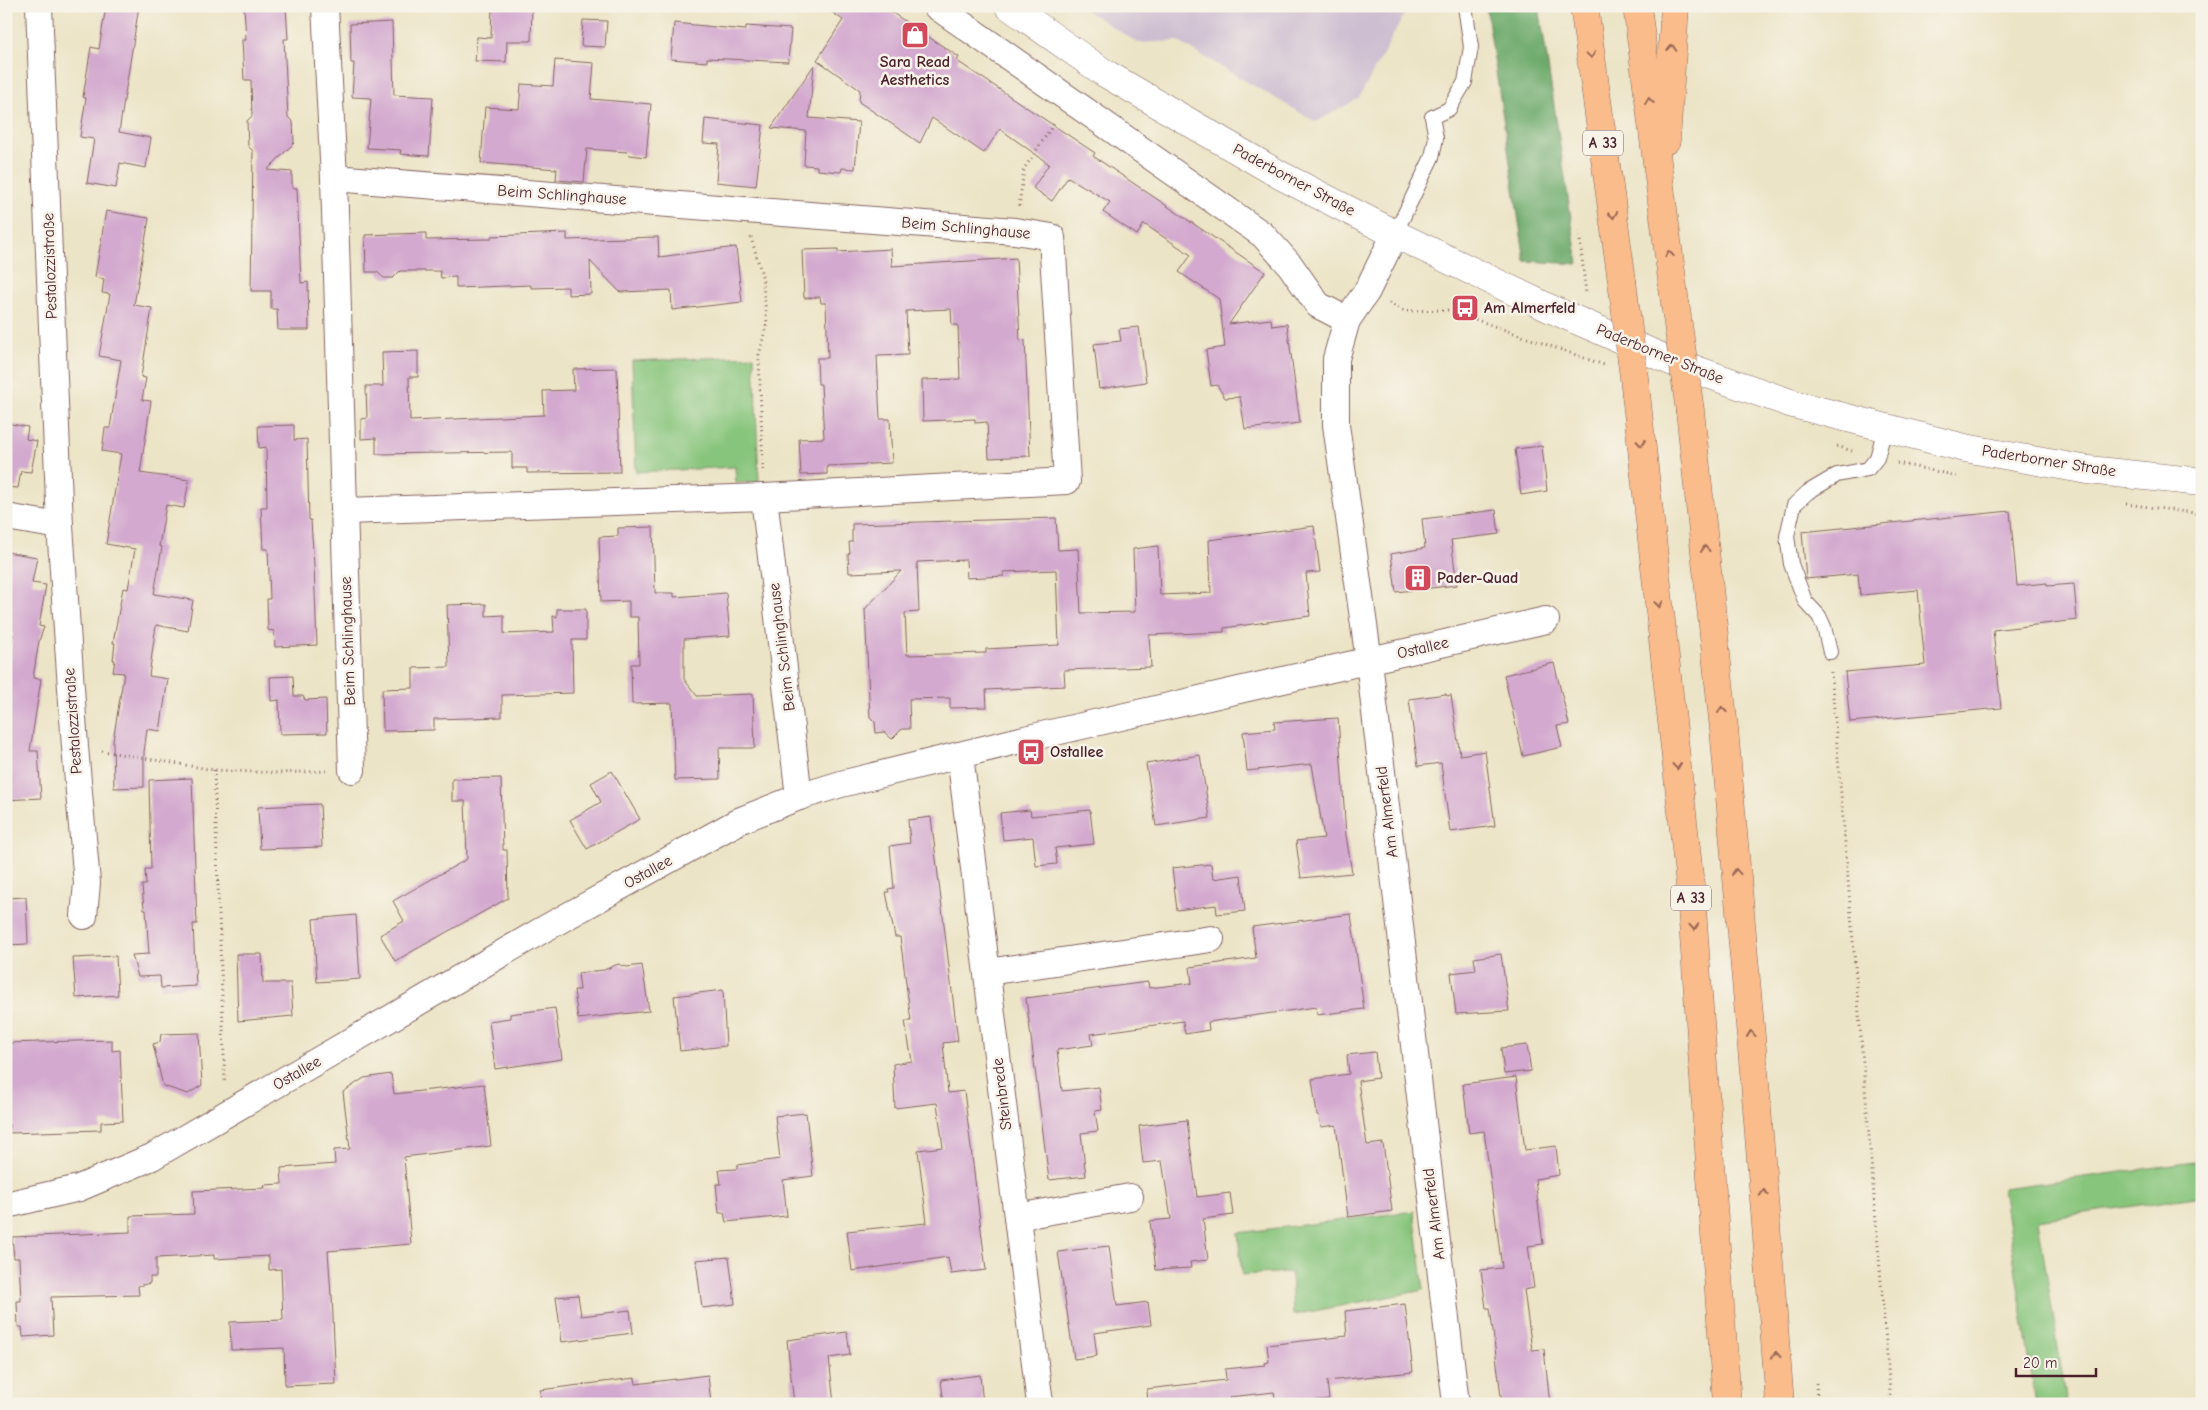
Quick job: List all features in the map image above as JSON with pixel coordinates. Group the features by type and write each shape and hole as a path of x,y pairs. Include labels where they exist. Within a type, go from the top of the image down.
{"highway":[{"name":"A 33","path":"1584,6 1636,394 1691,894 1727,1404"},
{"path":"1637,6 1690,411 1724,729 1780,1404"},
{"path":"1662,201 1675,6"}],"street":[{"name":"Pestalozzistraße","path":"39,6 60,526 75,747 87,883 84,916"},
{"name":"Beim Schlinghause","path":"324,6 334,178 352,770"},
{"path":"936,6 1263,234 1290,265 1318,305 1347,320"},
{"name":"Paderborner Straße","path":"1009,6 1104,72 1280,175 1395,234 1551,309 1668,360 1794,404 1965,448 2088,470 2202,482"},
{"name":"Beim Schlinghause","path":"334,178 749,209 1015,231 1052,237 1067,481 764,497 345,512"},
{"name":"Am Almerfeld","path":"1395,234 1367,291 1347,320 1336,359 1336,425 1369,661 1456,1404"},
{"name":"Beim Schlinghause","path":"764,497 799,798"},
{"path":"6,517 60,526"},
{"name":"Ostallee","path":"6,1205 79,1188 152,1157 561,920 741,820 841,784 1546,620"},
{"name":"Steinbrede","path":"960,755 1040,1404"},
{"path":"987,972 1211,939"},
{"path":"1017,1216 1130,1197"}],"lane":[{"path":"1395,234 1432,157 1436,138 1432,118 1449,109 1465,82 1471,47 1465,6"},
{"path":"1830,652 1824,627 1819,616 1806,601 1791,564 1787,536 1794,505 1808,492 1837,475 1868,469 1876,458 1885,428"}],"path":[{"path":"1015,231 1024,169 1070,100"},
{"path":"749,209 751,244 762,275 767,323 758,355 764,497"},
{"path":"1579,231 1586,293"},
{"path":"1367,291 1404,311 1449,310 1569,353"},
{"path":"1830,652 1891,1404"},
{"path":"75,747 214,770 279,773 352,770"},
{"path":"214,770 226,1097 234,1110"},
{"path":"1816,1384 1817,1404"}],"shaded area":[{"path":"1079,6 1409,6 1359,98 1316,122 1177,41 1138,43"}],"green space":[{"path":"1486,6 1539,6 1578,264 1525,261"},
{"path":"754,356 759,482 736,483 735,467 636,472 632,361"},
{"path":"2202,1161 2202,1196 2038,1220 2067,1404 2036,1404 2003,1188"},
{"path":"1414,1211 1424,1290 1293,1315 1291,1272 1242,1275 1238,1233"}],"building":[{"path":"106,6 139,6 119,132 151,138 146,168 120,163 116,188 87,183 94,139 80,137 86,98 83,97 91,47 99,49"},
{"path":"244,6 286,6 288,39 284,39 288,117 293,122 294,143 267,170 292,172 292,188 297,188 301,283 308,282 309,330 278,330 277,309 271,309 271,291 251,291 253,151 248,146 247,121 252,116 251,80 244,80 242,40 246,40"},
{"path":"492,6 532,6 531,41 507,41 506,62 475,61 477,37 491,38"},
{"path":"823,6 882,6 959,57 957,61 1095,153 1093,156 1265,272 1229,324 1271,319 1272,326 1287,324 1300,423 1245,429 1240,397 1225,398 1217,385 1211,386 1206,350 1225,347 1219,299 1179,272 1191,255 1144,224 1137,235 1103,212 1110,202 1068,177 1052,201 1033,188 1049,164 1000,129 984,153 932,118 920,143 859,102 860,90 817,60 843,20"},
{"path":"583,20 607,21 605,47 581,46"},
{"path":"392,22 394,95 433,97 429,156 400,154 401,150 367,148 371,98 352,97 354,63 351,63 350,24"},
{"path":"674,23 746,30 746,26 791,29 788,62 707,58 707,62 671,59"},
{"path":"555,60 594,63 591,99 651,104 646,157 630,155 627,152 587,149 584,182 556,180 557,169 481,163 485,107 519,109 521,84 553,86"},
{"path":"814,65 809,118 859,122 855,169 842,168 841,172 817,170 817,166 804,165 806,131 771,128"},
{"path":"705,119 763,125 756,186 716,182 719,144 703,143"},
{"path":"106,211 149,218 134,305 152,308 141,377 146,378 142,400 151,401 140,473 189,480 184,508 166,505 159,546 162,547 154,594 193,600 188,631 156,625 149,676 168,679 160,731 147,729 144,752 144,787 114,788 113,741 124,673 113,672 115,643 113,643 123,588 128,589 135,549 106,544 121,454 102,451 105,428 110,428 121,360 99,356 110,294 102,293 104,279 95,277"},
{"path":"426,233 426,240 491,239 491,236 567,233 567,240 658,237 659,257 736,247 742,302 672,310 671,290 620,292 590,261 591,294 568,295 568,287 531,288 531,285 456,288 456,277 441,278 440,271 400,271 393,278 384,278 377,272 366,272 365,235"},
{"path":"838,249 838,252 891,249 892,266 1016,258 1020,341 1025,340 1030,456 989,458 987,422 975,423 975,419 923,421 922,380 960,379 958,325 952,325 951,309 906,311 908,355 877,356 880,419 890,419 892,463 827,466 827,474 801,475 799,439 824,438 821,384 818,384 817,358 828,358 826,303 821,303 820,297 804,298 802,250"},
{"path":"1139,327 1146,382 1099,389 1094,344 1121,341 1119,329"},
{"path":"418,351 418,377 409,377 410,421 544,415 543,391 574,390 573,369 617,368 620,472 527,473 527,468 512,468 512,452 376,454 376,438 361,439 361,419 367,418 366,386 383,386 382,352"},
{"path":"6,423 28,427 26,439 37,441 31,472 21,471 18,488 6,487"},
{"path":"294,425 294,440 307,439 309,520 311,520 314,566 317,645 275,647 274,631 268,630 267,599 270,599 268,549 263,549 261,507 267,507 266,447 259,448 258,426"},
{"path":"1542,446 1547,491 1521,495 1515,449"},
{"path":"1496,510 1499,534 1451,540 1457,585 1396,592 1391,554 1425,548 1422,519"},
{"path":"2010,511 2017,586 2047,583 2047,586 2074,584 2077,620 1993,630 2001,708 1850,722 1845,672 1925,665 1918,590 1860,595 1858,574 1806,579 1802,532"},
{"path":"1056,518 1058,550 1078,549 1081,613 1135,612 1133,549 1158,546 1160,595 1211,593 1209,540 1314,526 1320,572 1306,573 1310,616 1224,628 1224,632 1149,635 1151,667 1064,670 1065,686 986,690 987,707 950,708 950,698 909,699 910,729 902,729 892,739 884,732 876,733 875,722 870,717 865,609 901,571 849,573 848,554 850,553 849,542 852,542 852,524","holes":["966,560 967,578 1004,576 1003,572 1056,570 1059,645 986,649 986,653 907,655 905,613 919,612 917,562"]},
{"path":"653,527 655,593 674,593 674,597 726,593 730,636 684,639 684,679 697,696 753,694 755,748 719,748 720,779 675,780 672,703 632,704 631,664 639,664 638,617 629,617 629,601 601,602 599,537 618,536 618,528"},
{"path":"6,552 37,557 32,583 46,585 39,626 44,627 39,641 33,678 41,679 30,751 38,751 41,798 6,800 6,680 13,634 6,632"},
{"path":"486,604 486,616 504,615 504,634 554,632 553,616 557,617 557,609 586,609 586,640 572,640 573,693 502,695 502,717 434,719 434,730 383,731 382,689 413,688 413,668 449,667 447,605"},
{"path":"1554,663 1569,724 1557,726 1562,747 1523,756 1504,675"},
{"path":"293,676 294,696 303,696 305,700 326,699 327,733 280,734 279,700 271,701 270,677"},
{"path":"1446,694 1447,696 1451,695 1460,755 1485,751 1495,826 1450,832 1441,763 1418,766 1409,699"},
{"path":"1338,718 1346,835 1352,873 1301,878 1296,841 1324,838 1312,764 1247,771 1243,732 1275,729 1274,722"},
{"path":"1200,755 1210,818 1156,826 1146,764"},
{"path":"612,771 640,819 587,849 570,820 601,802 591,783"},
{"path":"192,778 197,924 193,924 196,986 161,988 160,976 138,977 132,955 149,954 142,885 146,885 145,869 151,869 149,780"},
{"path":"501,778 503,850 507,850 508,898 395,961 380,935 404,921 393,901 467,859 465,801 452,801 452,779"},
{"path":"320,804 322,847 260,849 258,807"},
{"path":"1030,810 1031,816 1090,810 1094,844 1055,848 1057,864 1036,866 1033,837 1003,840 1000,813"},
{"path":"931,817 958,1041 943,1043 948,1093 964,1091 986,1270 951,1274 948,1257 852,1271 847,1231 927,1223 918,1150 943,1147 937,1103 895,1108 893,1064 912,1061 905,1021 911,1021 900,937 895,937 886,892 889,892 888,889 894,888 890,846 910,843 908,820"},
{"path":"1211,864 1213,879 1241,875 1245,911 1217,914 1216,905 1177,910 1172,868"},
{"path":"26,897 28,944 6,945 6,898"},
{"path":"1351,914 1364,1009 1317,1015 1316,1007 1208,1022 1209,1030 1185,1034 1183,1021 1091,1034 1093,1045 1057,1050 1062,1091 1099,1087 1102,1110 1095,1111 1098,1131 1081,1133 1086,1176 1049,1180 1026,998 1148,982 1149,988 1192,983 1190,967 1256,958 1252,927"},
{"path":"356,915 360,979 317,982 313,919"},
{"path":"236,954 262,954 263,983 291,983 293,1016 238,1021"},
{"path":"1501,954 1509,1011 1456,1014 1451,973 1476,970 1474,958"},
{"path":"116,956 118,995 76,998 73,958"},
{"path":"618,964 627,967 642,965 649,1011 578,1019 574,990 580,990 578,973 604,970"},
{"path":"723,990 726,1046 680,1051 674,996"},
{"path":"555,1008 562,1059 495,1069 489,1021 510,1018 510,1014"},
{"path":"199,1033 202,1085 188,1094 163,1086 153,1044 160,1042 161,1034"},
{"path":"112,1040 112,1051 120,1050 123,1121 101,1122 101,1130 9,1133 9,1124 6,1124 6,1043"},
{"path":"1527,1045 1531,1071 1504,1074 1501,1048"},
{"path":"1375,1052 1378,1078 1358,1081 1367,1145 1383,1143 1392,1211 1348,1217 1336,1125 1321,1127 1319,1115 1317,1115 1312,1079 1349,1074 1347,1055"},
{"path":"391,1074 394,1094 484,1084 491,1146 404,1157 411,1244 328,1251 336,1384 285,1386 284,1348 231,1350 230,1322 283,1320 281,1269 269,1270 269,1256 214,1259 214,1255 156,1258 156,1277 150,1277 150,1283 138,1286 139,1295 51,1297 53,1335 23,1337 22,1327 18,1327 17,1301 21,1301 19,1258 14,1258 12,1237 130,1232 130,1216 194,1214 193,1191 265,1188 264,1185 282,1184 281,1168 335,1164 334,1150 350,1149 343,1092 364,1078"},
{"path":"1516,1077 1525,1150 1556,1146 1559,1175 1535,1179 1543,1244 1528,1246 1534,1288 1524,1290 1532,1350 1544,1349 1550,1404 1502,1404 1490,1308 1486,1308 1481,1270 1502,1268 1484,1131 1469,1133 1463,1084"},
{"path":"806,1113 813,1176 783,1180 787,1216 726,1222 724,1213 719,1213 716,1184 721,1184 719,1170 737,1169 737,1165 780,1159 775,1116"},
{"path":"1187,1120 1197,1197 1230,1193 1233,1215 1203,1219 1208,1260 1190,1262 1191,1268 1156,1270 1150,1221 1171,1219 1162,1161 1143,1163 1139,1126"},
{"path":"1109,1246 1117,1306 1148,1302 1151,1325 1094,1333 1097,1356 1074,1359 1058,1252"},
{"path":"729,1257 735,1304 702,1308 696,1260"},
{"path":"578,1295 581,1316 630,1310 633,1333 562,1342 556,1297"},
{"path":"1405,1304 1413,1372 1327,1381 1329,1399 1276,1404 1274,1392 1230,1397 1231,1404 1148,1404 1147,1389 1226,1380 1225,1369 1265,1365 1264,1363 1269,1362 1267,1345 1347,1336 1345,1311"},
{"path":"847,1332 850,1355 829,1358 834,1404 794,1404 787,1340"},
{"path":"708,1375 711,1404 541,1404 540,1390 635,1378 636,1384"},
{"path":"980,1375 983,1404 944,1404 941,1380"}],"place":[{"name":"Sara Read Aesthetics","path":"915,35"},
{"name":"Am Almerfeld","path":"1465,308"},
{"name":"Pader-Quad","path":"1418,578"},
{"name":"Ostallee","path":"1031,752"}]}
